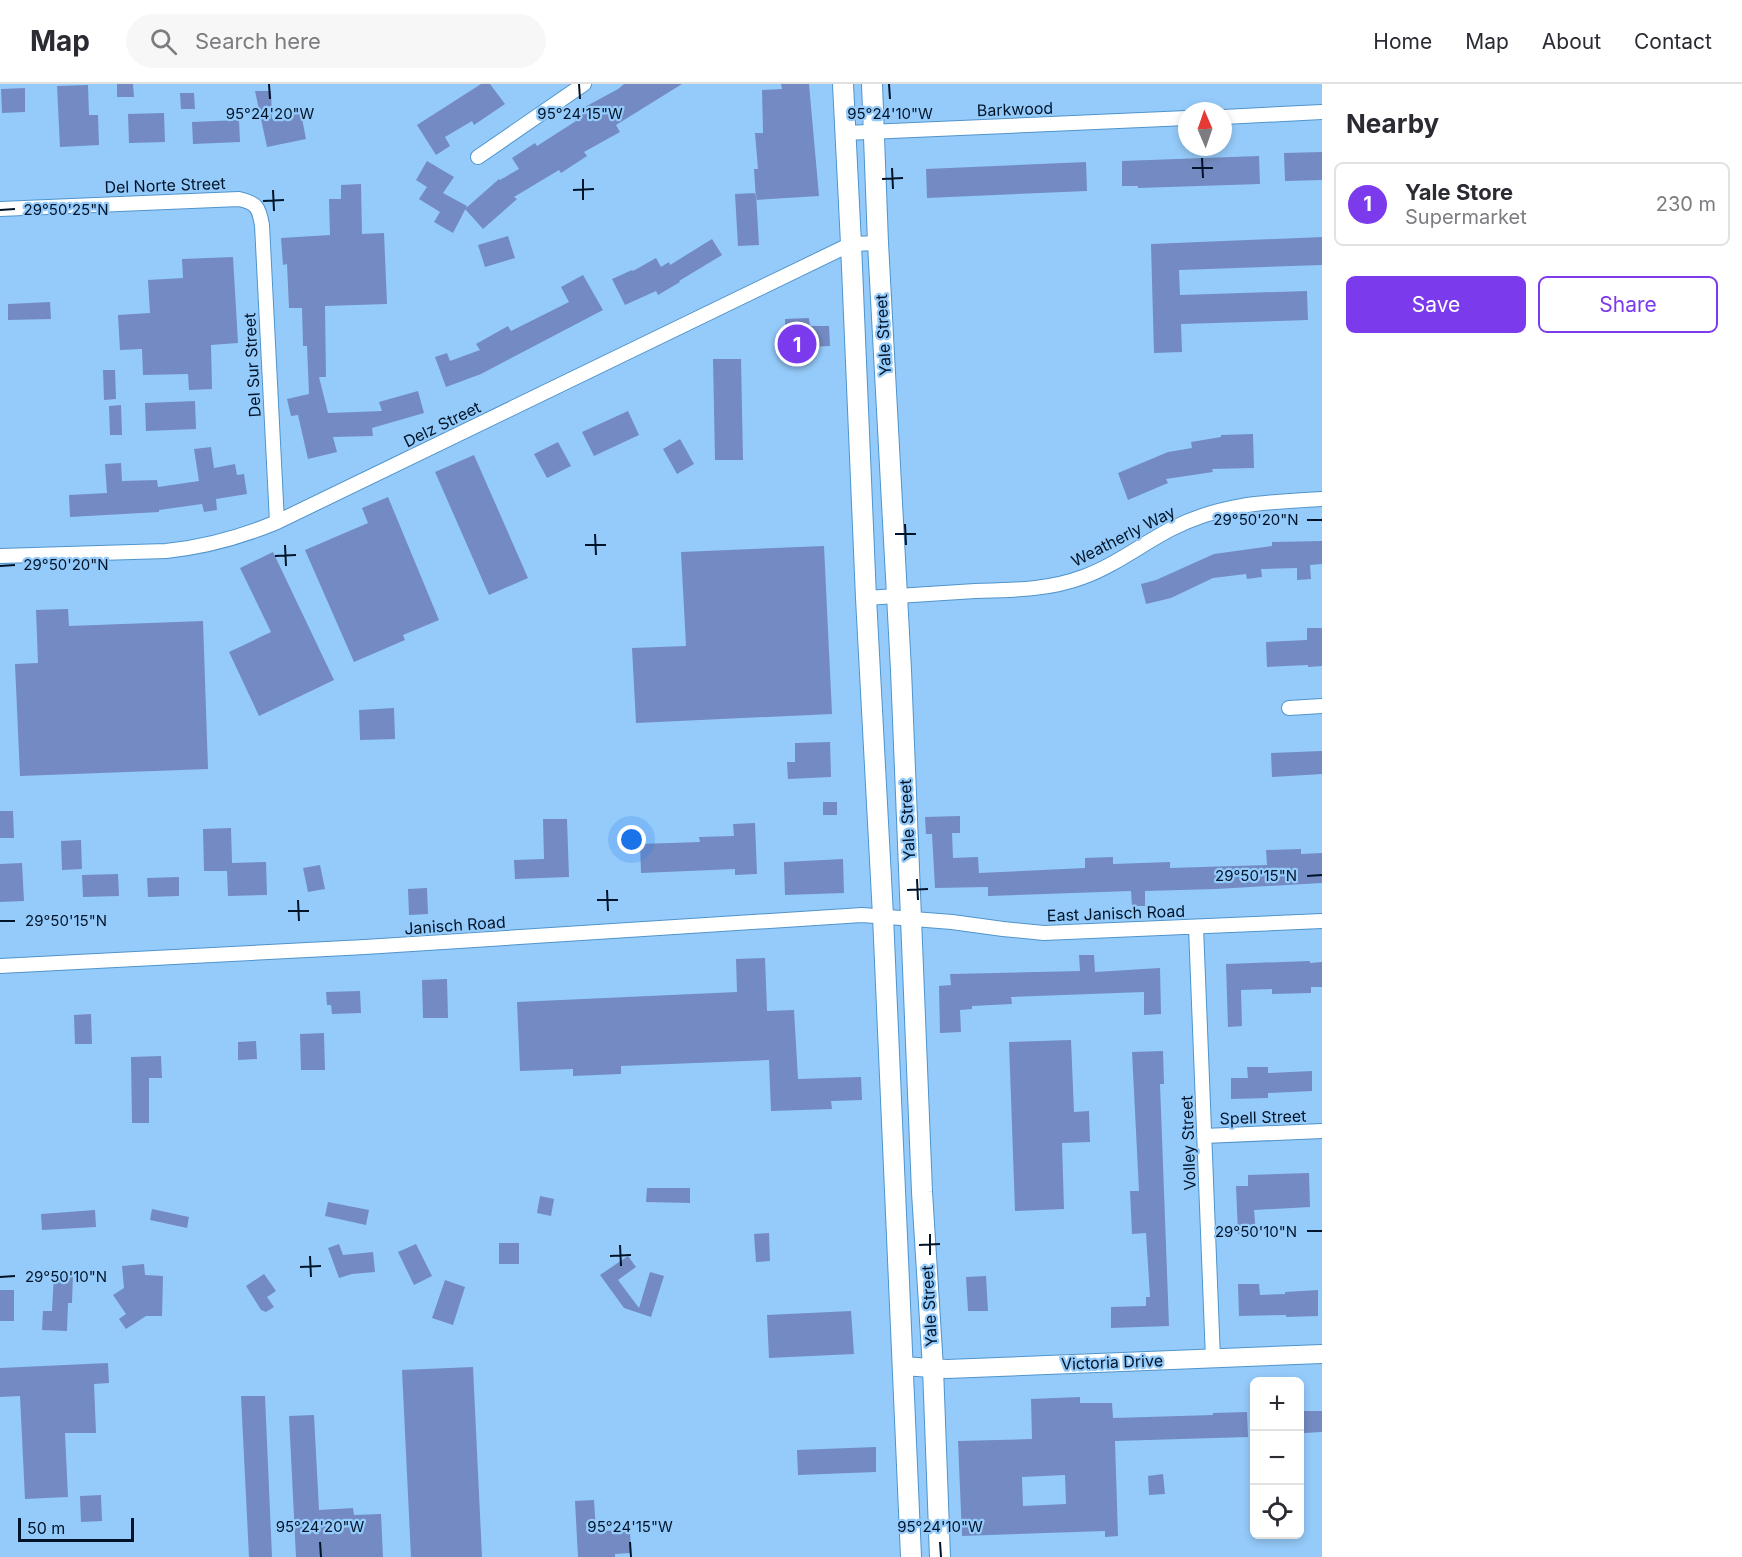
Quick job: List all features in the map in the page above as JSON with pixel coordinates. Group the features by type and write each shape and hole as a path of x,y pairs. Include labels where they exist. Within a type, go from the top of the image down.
{"main road":[{"name":"Yale Street","path":"843,84 911,1557"},
{"name":"Yale Street","path":"872,84 940,1557"},
{"path":"895,1192 922,1192"}],"street":[{"path":"478,157 584,84"},
{"path":"1232,117 1322,112"},
{"name":"Barkwood","path":"845,133 1178,118"},
{"name":"Del Norte Street","path":"0,209 239,199 249,201 256,206"},
{"name":"Del Sur Street","path":"256,206 262,225 277,522"},
{"name":"Delz Street","path":"0,556 166,551 194,548 236,538 277,522 851,244 878,243"},
{"name":"Weatherly Way","path":"866,598 1011,590 1064,583 1083,578 1173,528 1203,515 1239,505 1322,499"},
{"path":"1289,708 1322,706"},
{"name":"Janisch Road","path":"0,966 353,948 862,915 912,919"},
{"name":"East Janisch Road","path":"912,919 1044,933 1322,921"},
{"name":"Volley Street","path":"1196,927 1213,1359"},
{"name":"Spell Street","path":"1204,1136 1322,1131"},
{"name":"Victoria Drive","path":"902,1366 947,1369 1322,1354"}],"building":[{"path":"117,84 133,84 134,97 117,97"},
{"path":"481,84 490,84 505,104 474,125 472,121 445,137 450,146 436,155 417,125"},
{"path":"624,84 682,84 616,125 620,132 584,152 587,156 561,173 559,170 514,197 517,199 483,229 465,209 499,179 519,169 512,158 535,143 537,146 576,121 572,114"},
{"path":"781,84 809,84 819,196 756,200 754,169 758,169 755,133 763,133 762,90 782,89"},
{"path":"88,85 89,115 98,115 99,145 60,147 57,86"},
{"path":"25,88 25,112 2,113 1,89"},
{"path":"255,91 271,91 272,119 301,113 306,139 267,147"},
{"path":"180,93 194,93 195,109 181,109"},
{"path":"164,113 165,142 129,143 128,114"},
{"path":"239,120 240,142 193,144 192,122"},
{"path":"1322,152 1322,180 1285,181 1284,153"},
{"path":"1259,156 1260,184 1138,188 1138,186 1122,186 1122,161"},
{"path":"427,161 454,177 443,193 467,206 453,233 434,222 440,212 419,199 427,187 416,180"},
{"path":"1086,162 1087,191 927,198 926,169"},
{"path":"361,184 362,234 384,233 387,304 325,306 326,377 319,377 328,413 382,411 379,402 418,391 424,413 372,428 373,436 333,437 337,452 308,459 298,415 291,416 287,399 309,394 307,346 303,346 302,308 289,308 287,264 283,265 281,238 330,235 329,199 341,199 341,185"},
{"path":"756,193 759,245 738,246 735,194"},
{"path":"508,236 515,258 485,267 478,245"},
{"path":"1322,237 1322,265 1179,270 1180,295 1307,291 1308,320 1181,324 1182,352 1154,353 1151,244"},
{"path":"712,239 722,255 658,295 656,291 625,305 612,279 633,271 656,258 661,267 669,262 670,265"},
{"path":"233,257 238,343 211,345 212,389 189,390 188,374 143,375 142,349 120,350 118,315 150,313 148,280 183,278 182,259"},
{"path":"583,275 603,310 481,374 446,387 435,357 447,353 450,361 480,350 476,344 508,326 511,331 569,302 561,287"},
{"path":"50,302 51,319 8,320 8,304"},
{"path":"809,318 810,326 829,326 830,346 809,347 809,354 786,355 785,319"},
{"path":"713,359 741,359 743,460 715,460"},
{"path":"103,370 115,370 116,399 104,400"},
{"path":"195,401 196,429 146,431 145,403"},
{"path":"121,405 122,435 110,435 109,406"},
{"path":"628,411 639,435 594,456 582,432"},
{"path":"1253,434 1254,468 1212,469 1213,472 1166,479 1168,483 1128,500 1118,473 1168,452 1192,448 1191,442 1221,437 1221,435"},
{"path":"680,439 694,464 677,474 663,449"},
{"path":"558,442 571,466 547,478 534,454"},
{"path":"211,447 214,468 235,464 237,475 244,474 247,494 216,499 217,510 204,512 202,504 159,510 159,512 70,517 69,495 107,493 105,464 121,463 122,481 157,480 158,487 199,481 194,449"},
{"path":"474,455 528,578 489,595 435,472"},
{"path":"388,497 439,620 403,635 405,640 354,662 305,550 368,523 362,508"},
{"path":"1322,541 1322,564 1310,565 1311,579 1297,580 1297,568 1261,569 1262,577 1247,579 1246,574 1213,578 1171,598 1146,604 1141,584 1156,580 1214,554 1272,546 1272,542"},
{"path":"824,546 832,714 636,723 632,648 686,646 681,552"},
{"path":"273,552 334,680 259,716 229,652 271,632 240,568"},
{"path":"68,609 69,626 203,621 208,769 20,776 15,664 38,663 36,610"},
{"path":"1307,628 1322,628 1322,666 1267,667 1266,642 1307,640"},
{"path":"394,708 395,739 360,740 359,710"},
{"path":"830,742 831,777 788,779 787,762 795,762 795,743"},
{"path":"1322,751 1322,774 1272,777 1271,753"},
{"path":"823,802 837,802 837,815 823,815"},
{"path":"0,811 13,811 14,838 0,838"},
{"path":"960,816 960,833 952,833 953,858 978,857 979,873 1085,868 1085,858 1113,857 1113,864 1170,862 1170,868 1267,865 1266,850 1301,849 1301,854 1322,853 1322,883 1145,891 1145,906 1132,906 1131,891 988,896 988,887 935,888 932,834 926,834 925,817"},
{"path":"543,819 567,819 569,877 515,879 514,860 544,859"},
{"path":"755,823 757,874 735,875 735,869 641,873 640,844 700,842 699,837 734,836 733,824"},
{"path":"231,828 232,863 266,862 267,895 228,896 227,871 204,871 203,829"},
{"path":"81,840 82,869 62,870 61,841"},
{"path":"843,859 844,893 785,895 784,862"},
{"path":"22,863 24,901 0,902 0,864"},
{"path":"320,865 325,889 308,892 303,868"},
{"path":"118,874 119,896 83,897 82,875"},
{"path":"179,877 179,896 148,897 147,878"},
{"path":"427,888 428,914 409,915 408,889"},
{"path":"1079,955 1094,955 1095,972 1160,968 1161,1014 1144,1015 1144,992 1011,997 1012,1004 972,1006 972,1009 960,1010 961,1032 940,1033 939,986 951,985 950,974 1080,971"},
{"path":"765,958 767,1011 794,1010 798,1079 861,1077 862,1100 831,1101 832,1109 771,1111 769,1060 621,1066 621,1074 573,1076 573,1069 520,1071 517,1002 737,992 736,959"},
{"path":"1310,961 1310,963 1322,962 1322,987 1311,987 1311,993 1272,994 1272,989 1241,990 1242,1026 1228,1027 1226,964"},
{"path":"447,979 448,1018 423,1018 422,980"},
{"path":"360,991 361,1013 332,1014 331,1005 327,1005 326,992"},
{"path":"91,1014 92,1044 75,1044 74,1015"},
{"path":"324,1033 325,1070 301,1070 300,1034"},
{"path":"1071,1040 1074,1112 1089,1111 1090,1142 1062,1143 1064,1209 1015,1211 1009,1042"},
{"path":"256,1041 257,1059 238,1060 238,1042"},
{"path":"1163,1051 1164,1084 1160,1084 1169,1326 1111,1328 1111,1307 1146,1306 1146,1297 1150,1297 1146,1233 1132,1234 1130,1191 1139,1191 1132,1052"},
{"path":"161,1056 162,1078 149,1078 149,1123 132,1123 131,1057"},
{"path":"1247,1067 1268,1067 1268,1073 1312,1071 1312,1091 1268,1093 1268,1098 1231,1099 1231,1078 1248,1078"},
{"path":"1309,1173 1310,1207 1254,1210 1256,1233 1238,1234 1236,1186 1248,1186 1248,1175"},
{"path":"647,1188 690,1188 690,1203 646,1202"},
{"path":"540,1196 554,1199 551,1216 537,1213"},
{"path":"328,1202 369,1210 366,1225 325,1216"},
{"path":"152,1209 189,1217 187,1228 150,1220"},
{"path":"95,1210 96,1227 42,1230 41,1214"},
{"path":"769,1233 770,1261 756,1262 754,1234"},
{"path":"499,1243 519,1243 519,1264 499,1264"},
{"path":"339,1244 343,1255 373,1252 375,1272 352,1274 339,1278 328,1248"},
{"path":"416,1244 432,1276 414,1285 398,1252"},
{"path":"628,1256 636,1267 618,1280 639,1308 650,1272 664,1276 651,1317 624,1308 600,1275"},
{"path":"144,1264 145,1275 163,1276 162,1316 146,1316 126,1329 119,1319 126,1314 113,1295 124,1288 122,1266"},
{"path":"54,1273 73,1273 72,1303 68,1303 67,1331 42,1330 43,1311 52,1311"},
{"path":"264,1274 276,1291 267,1297 274,1307 266,1312 261,1310 246,1286"},
{"path":"986,1276 988,1311 968,1311 966,1277"},
{"path":"445,1280 465,1287 453,1325 432,1318"},
{"path":"1238,1284 1259,1284 1260,1295 1318,1290 1318,1316 1239,1316"},
{"path":"0,1290 14,1290 14,1321 0,1321"},
{"path":"851,1311 854,1354 769,1358 767,1315"},
{"path":"108,1363 109,1383 94,1384 96,1433 65,1433 68,1497 25,1499 20,1396 0,1397 0,1368"},
{"path":"473,1367 482,1557 411,1557 402,1370"},
{"path":"241,1396 265,1396 272,1557 249,1557"},
{"path":"1080,1397 1080,1403 1112,1403 1113,1418 1247,1412 1248,1437 1115,1441 1118,1536 1105,1537 1105,1531 962,1536 958,1441 1032,1439 1031,1399","holes":["1065,1475 1066,1504 1023,1506 1022,1477"]},
{"path":"1304,1411 1322,1411 1322,1432 1304,1433"},
{"path":"314,1415 319,1510 353,1508 354,1515 381,1514 383,1557 296,1557 289,1416"},
{"path":"876,1447 876,1472 798,1475 797,1450"},
{"path":"1163,1474 1165,1494 1149,1495 1148,1476"},
{"path":"101,1495 102,1521 81,1522 80,1496"},
{"path":"594,1500 596,1531 630,1530 631,1553 615,1554 615,1557 578,1557 575,1501"}],"place":[{"name":"Yale Store","path":"797,344"}]}
